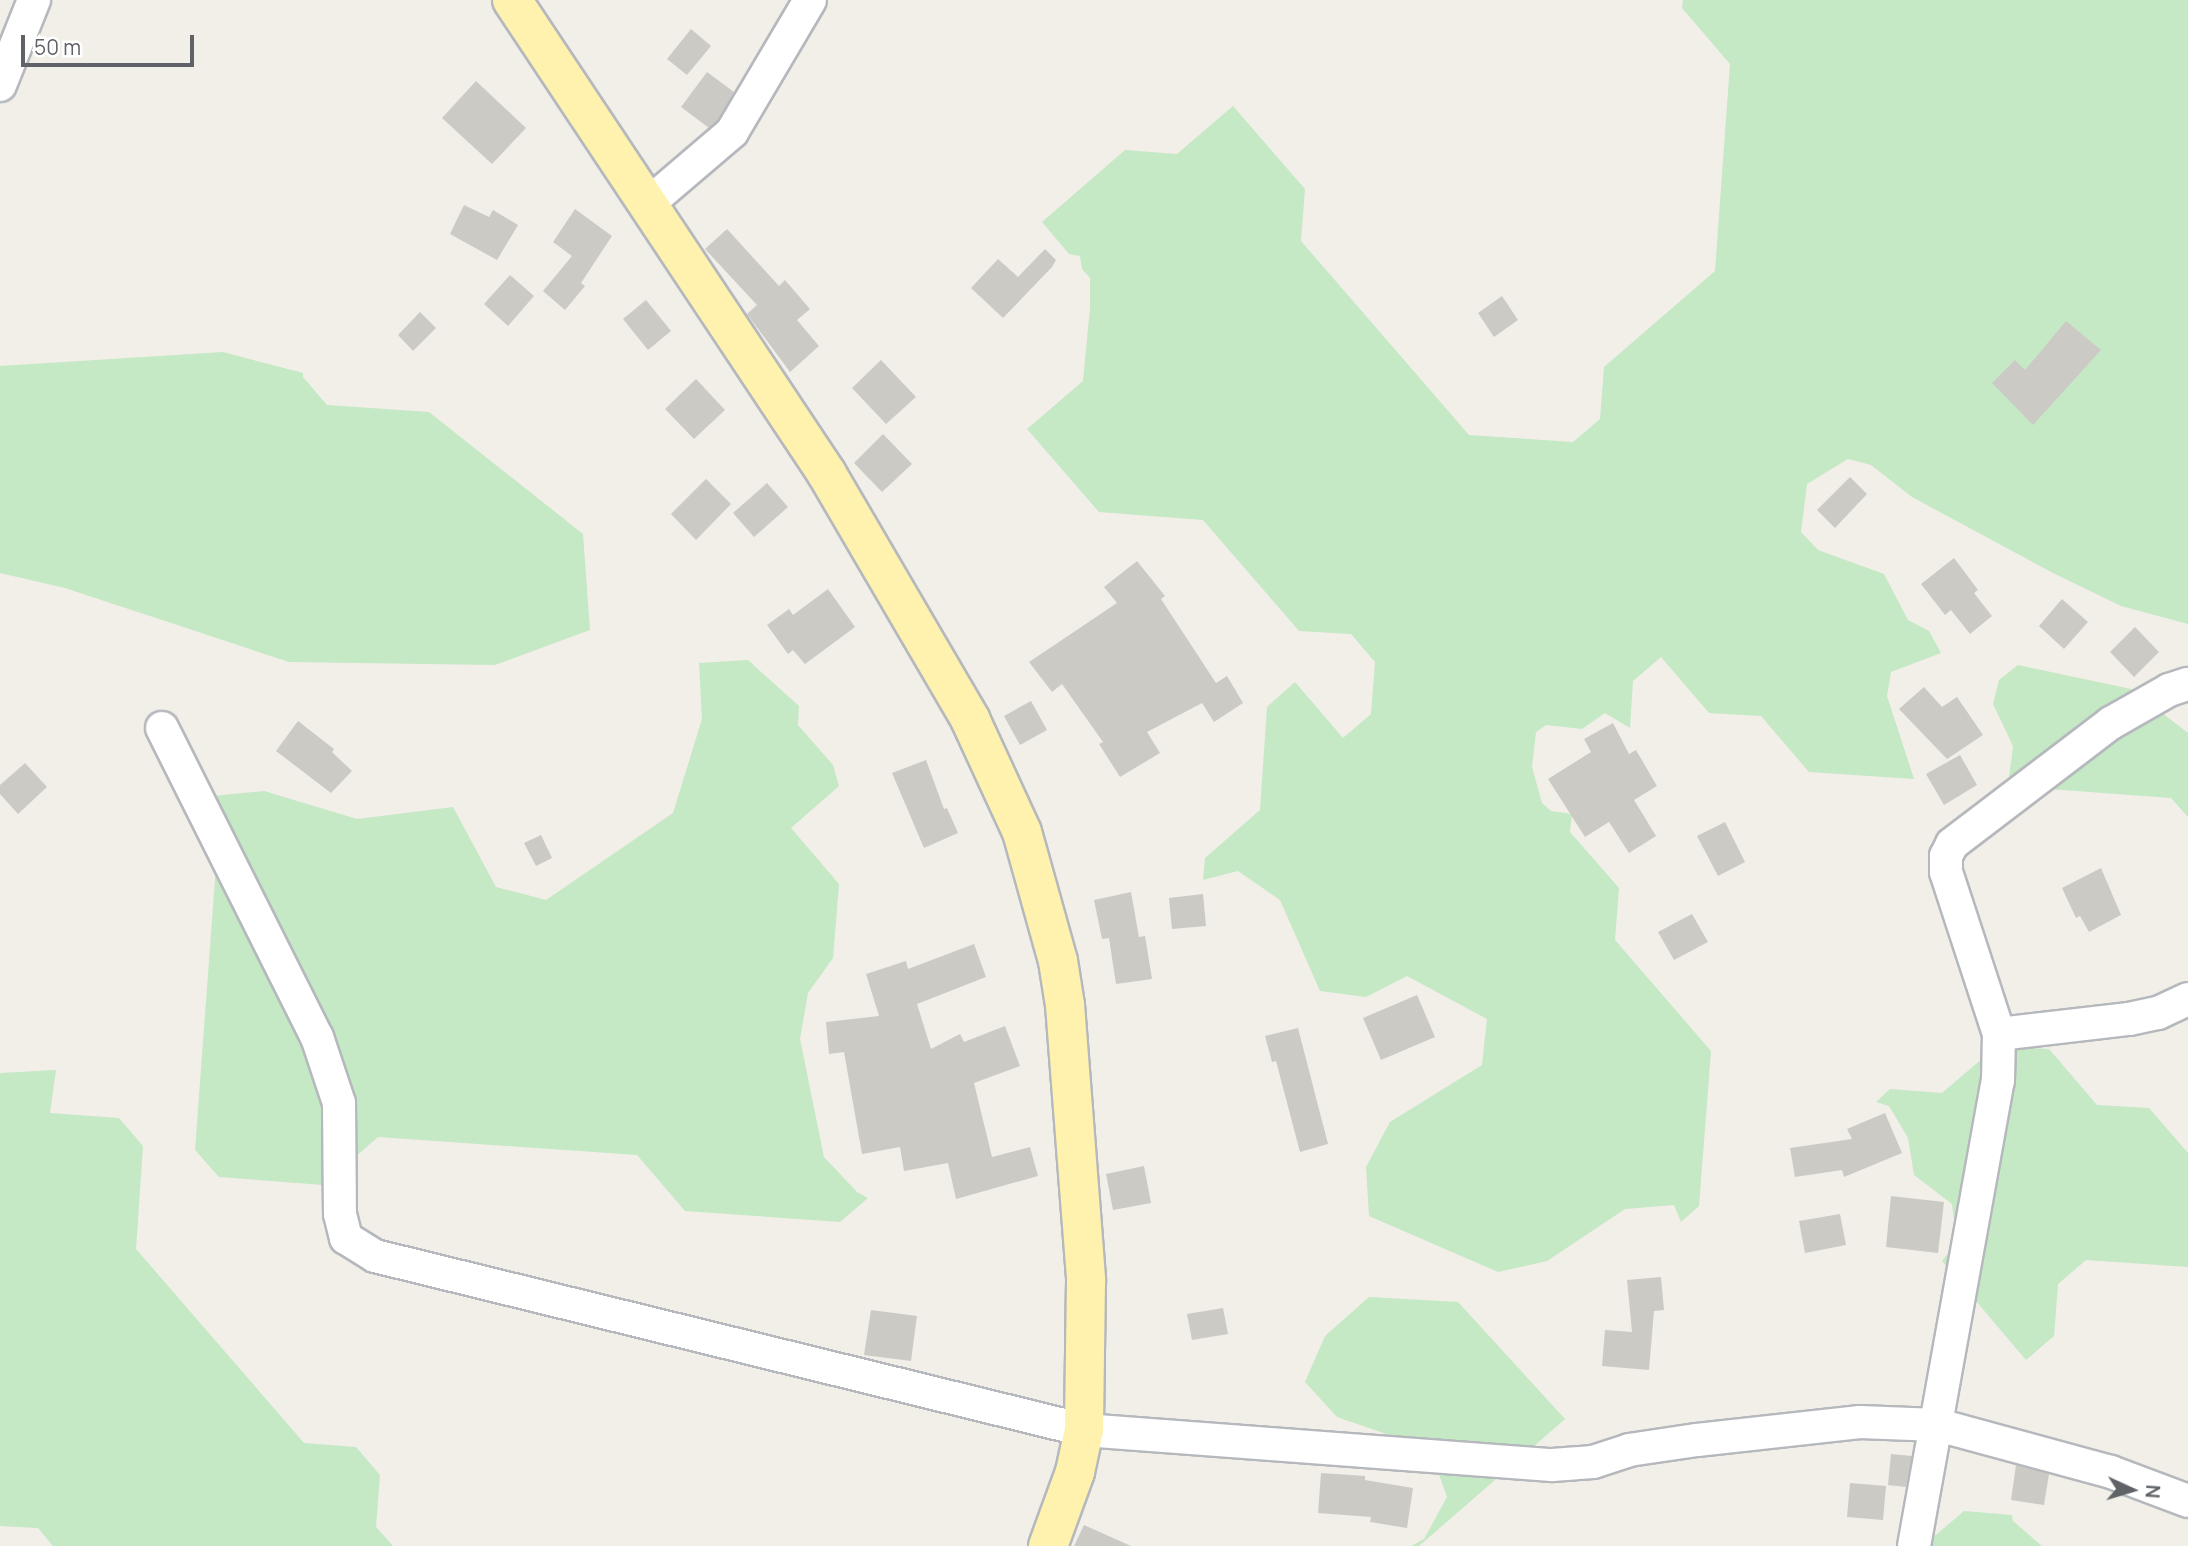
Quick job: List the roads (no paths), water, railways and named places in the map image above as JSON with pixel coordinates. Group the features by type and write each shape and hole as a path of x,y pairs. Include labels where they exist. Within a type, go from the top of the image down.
{"main road":[{"path":"512,0 827,474 970,719 1022,832 1058,961 1072,1067 1086,1281 1084,1430 1075,1472 1048,1546"}],"street":[{"path":"0,85 33,0"},
{"path":"649,203 732,132 810,0"},
{"path":"1914,1546 1938,1425 1998,1081 1999,1034 1946,872 1946,856 1952,845 2111,723 2169,690 2188,684"},
{"path":"162,728 317,1038 339,1103 340,1214 346,1238 375,1256 1084,1430 1552,1465 1593,1462 1629,1451 1697,1440 1860,1422 1938,1425 2111,1472 2188,1501"},
{"path":"1999,1034 2129,1019 2158,1013 2188,999"}]}
